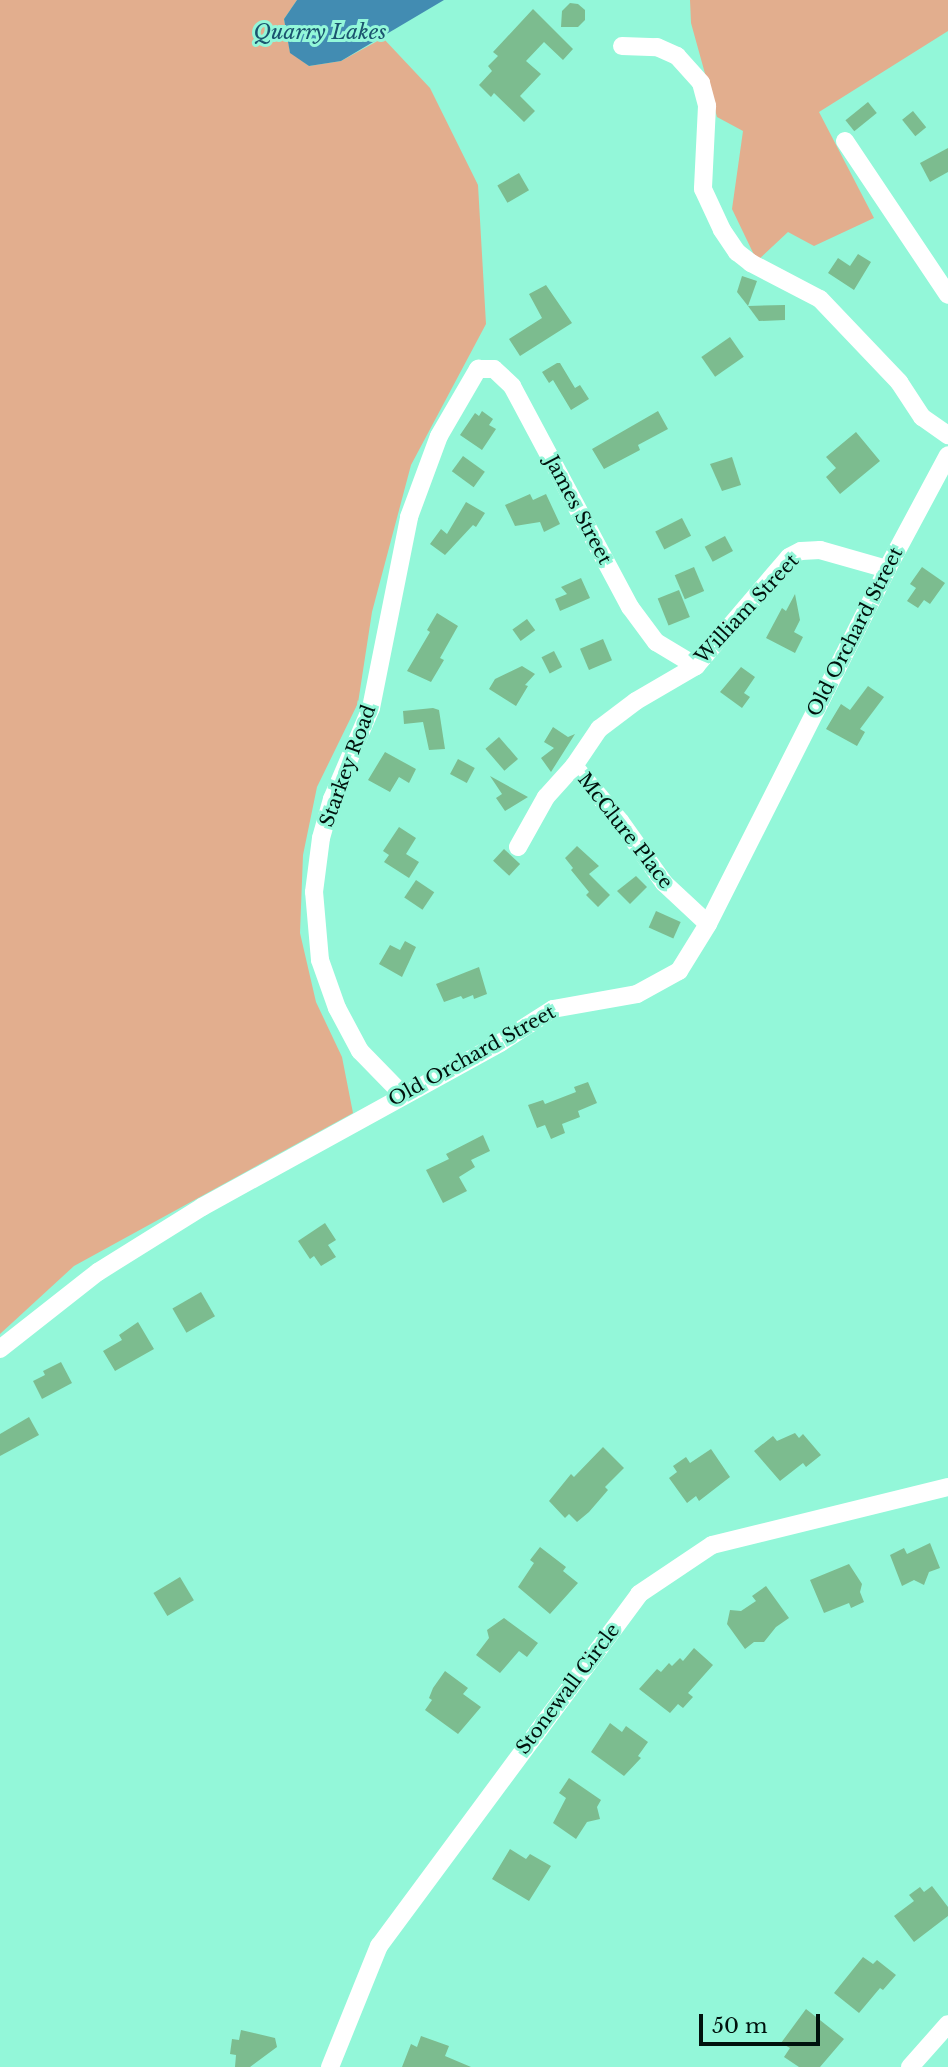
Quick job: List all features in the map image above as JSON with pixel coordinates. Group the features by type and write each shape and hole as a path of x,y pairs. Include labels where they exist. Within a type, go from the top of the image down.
{"street":[{"path":"622,46 657,47 677,56 701,83 707,106 703,189 722,230 737,252 751,263 820,299 899,382 922,417 948,435"},
{"path":"845,141 948,295"},
{"name":"James Street","path":"467,386 478,369 494,369 512,386 630,607 656,642 696,666"},
{"name":"Starkey Road","path":"402,1094 359,1051 337,1008 320,960 314,892 321,838 332,799 371,709 409,517 439,436 467,386"},
{"name":"Old Orchard Street","path":"0,1349 98,1272 202,1207 500,1042 553,1009 637,994 679,971 708,924 887,569 948,455"},
{"name":"William Street","path":"518,847 546,797 574,766 599,729 636,701 696,666 789,557 801,551 820,550 887,569"},
{"name":"McClure Place","path":"574,766 620,821 664,883 708,924"},
{"name":"Stonewall Circle","path":"330,2067 379,1946 639,1594 712,1545 948,1487"},
{"path":"911,2067 948,2024"}],"shaded area":[{"path":"0,0 297,0 284,19 290,52 309,66 341,61 383,38 430,88 478,185 486,324 411,465 372,612 358,703 317,787 303,855 300,933 316,1002 342,1057 353,1113 74,1266 0,1334"},
{"path":"690,0 948,0 948,31 819,112 874,218 814,246 788,232 757,261 732,209 743,131 717,117 691,23"}],"water":[{"name":"Quarry Lakes","path":"297,0 444,0 341,61 309,66 290,53 284,19"}],"building":[{"path":"570,3 578,4 585,10 585,20 578,27 561,27 562,11"},
{"path":"533,9 573,49 563,60 544,42 526,61 541,74 520,96 535,111 524,122 494,93 491,97 479,85 492,71 488,66 498,56 493,52"},
{"path":"868,102 877,113 854,131 845,120"},
{"path":"913,111 926,127 915,136 902,120"},
{"path":"948,148 948,172 930,182 920,163"},
{"path":"519,173 529,190 507,203 497,186"},
{"path":"858,254 871,262 854,290 828,273 838,258 850,266"},
{"path":"742,276 757,281 748,306 737,292"},
{"path":"546,285 572,323 520,356 509,339 542,318 529,294"},
{"path":"785,305 785,320 759,321 748,306"},
{"path":"730,337 744,357 715,377 701,357"},
{"path":"560,363 575,388 580,385 589,399 571,410 553,380 549,383 542,372"},
{"path":"482,411 493,419 489,425 496,429 482,450 460,435 475,413 479,416"},
{"path":"658,411 668,429 638,445 640,450 604,469 592,449"},
{"path":"856,432 880,461 840,494 826,477 836,468 826,457"},
{"path":"463,456 485,472 474,487 452,471"},
{"path":"732,457 741,485 722,491 710,464"},
{"path":"530,494 533,500 546,494 560,524 544,532 540,522 515,526 505,505"},
{"path":"466,502 485,513 476,527 473,525 445,555 430,544 441,529 447,534"},
{"path":"682,518 691,536 664,549 655,532"},
{"path":"725,536 733,551 713,562 705,547"},
{"path":"694,567 704,591 685,599 675,575"},
{"path":"922,567 945,583 930,604 924,600 918,608 907,601 916,588 910,584"},
{"path":"581,578 590,598 560,611 555,599 567,594 561,587"},
{"path":"679,590 690,617 669,626 658,599"},
{"path":"795,594 800,620 794,632 803,637 795,653 766,638 782,608 786,611"},
{"path":"437,613 458,626 440,658 444,660 431,682 407,671 430,632 427,630"},
{"path":"527,619 535,630 521,641 512,630"},
{"path":"603,639 612,660 589,670 580,649"},
{"path":"554,651 562,667 550,673 542,657"},
{"path":"522,666 535,674 525,685 528,686 516,706 489,689 495,679"},
{"path":"741,667 755,677 744,693 750,697 742,708 720,692"},
{"path":"868,686 884,697 860,729 865,732 857,746 826,729 841,704 850,710"},
{"path":"433,708 439,710 445,749 429,750 423,722 404,724 403,711"},
{"path":"553,727 568,737 575,734 551,772 541,758 554,748 544,742"},
{"path":"499,737 518,759 504,771 485,749"},
{"path":"385,752 416,769 409,783 399,777 390,792 368,780"},
{"path":"458,759 475,768 467,783 450,774"},
{"path":"490,776 528,797 505,811 496,798 502,794"},
{"path":"399,827 416,838 406,854 419,862 409,878 384,862 389,855 383,851"},
{"path":"577,846 599,866 589,874 610,895 598,907 586,895 589,892 565,858"},
{"path":"504,849 520,864 509,876 493,861"},
{"path":"636,876 647,887 630,904 617,891"},
{"path":"416,880 434,892 422,910 404,897"},
{"path":"656,911 681,922 673,938 649,927"},
{"path":"405,941 416,947 402,977 379,964 390,945 400,950"},
{"path":"479,967 487,994 474,999 473,995 463,999 461,996 444,1002 436,984"},
{"path":"588,1082 597,1103 578,1111 580,1117 562,1124 565,1133 551,1139 545,1125 537,1128 528,1105 543,1100 545,1104 576,1092 574,1087"},
{"path":"483,1135 490,1151 471,1160 475,1167 459,1177 467,1191 443,1203 426,1170 449,1159 446,1154"},
{"path":"325,1223 336,1240 328,1245 336,1257 321,1266 314,1256 310,1259 298,1241"},
{"path":"201,1292 215,1316 186,1333 172,1308"},
{"path":"138,1322 154,1349 115,1371 103,1351 122,1340 119,1335"},
{"path":"61,1362 72,1383 42,1399 33,1381 45,1375 43,1371"},
{"path":"29,1417 39,1435 0,1456 0,1434"},
{"path":"795,1433 799,1438 803,1434 821,1455 806,1467 803,1463 780,1481 754,1451 773,1436 777,1441"},
{"path":"603,1447 624,1468 605,1487 608,1490 589,1512 577,1522 569,1514 565,1518 549,1501 571,1474 574,1477"},
{"path":"711,1449 730,1477 699,1501 696,1496 687,1503 669,1478 677,1472 673,1466 686,1457 690,1463"},
{"path":"930,1543 940,1568 929,1572 924,1585 914,1580 902,1586 890,1555 904,1548 907,1554"},
{"path":"540,1547 566,1567 563,1571 578,1583 550,1614 518,1587 534,1563 530,1560"},
{"path":"849,1564 862,1584 860,1592 864,1602 851,1608 849,1603 824,1613 810,1580"},
{"path":"180,1577 194,1600 167,1616 153,1593"},
{"path":"766,1586 789,1618 776,1627 764,1642 754,1642 745,1649 727,1624 730,1610 741,1611 756,1601 752,1596"},
{"path":"504,1618 538,1643 527,1657 519,1651 500,1673 476,1655 489,1638 487,1630"},
{"path":"694,1648 713,1665 688,1693 693,1697 683,1708 678,1704 670,1713 639,1689 657,1669 661,1672 669,1663 672,1666 680,1658 683,1661"},
{"path":"445,1671 468,1688 463,1694 481,1707 458,1734 425,1710 432,1700 429,1698 433,1688"},
{"path":"610,1723 622,1732 626,1726 648,1742 638,1756 641,1758 624,1776 591,1752"},
{"path":"569,1778 601,1800 597,1807 600,1819 587,1822 576,1839 553,1823 566,1798 559,1793"},
{"path":"510,1849 526,1859 530,1854 551,1866 529,1901 492,1879"},
{"path":"932,1886 948,1907 948,1916 914,1942 894,1916 914,1901 909,1895 920,1887 924,1892"},
{"path":"863,1957 873,1964 877,1960 896,1975 883,1990 880,1988 859,2013 834,1993"},
{"path":"806,2009 844,2039 820,2067 799,2067 784,2057 790,2048 781,2043"},
{"path":"241,2030 275,2038 277,2047 250,2067 235,2067 236,2055 230,2054 232,2039 239,2040"},
{"path":"421,2036 449,2046 445,2056 471,2067 402,2067 411,2044 417,2047"}]}
